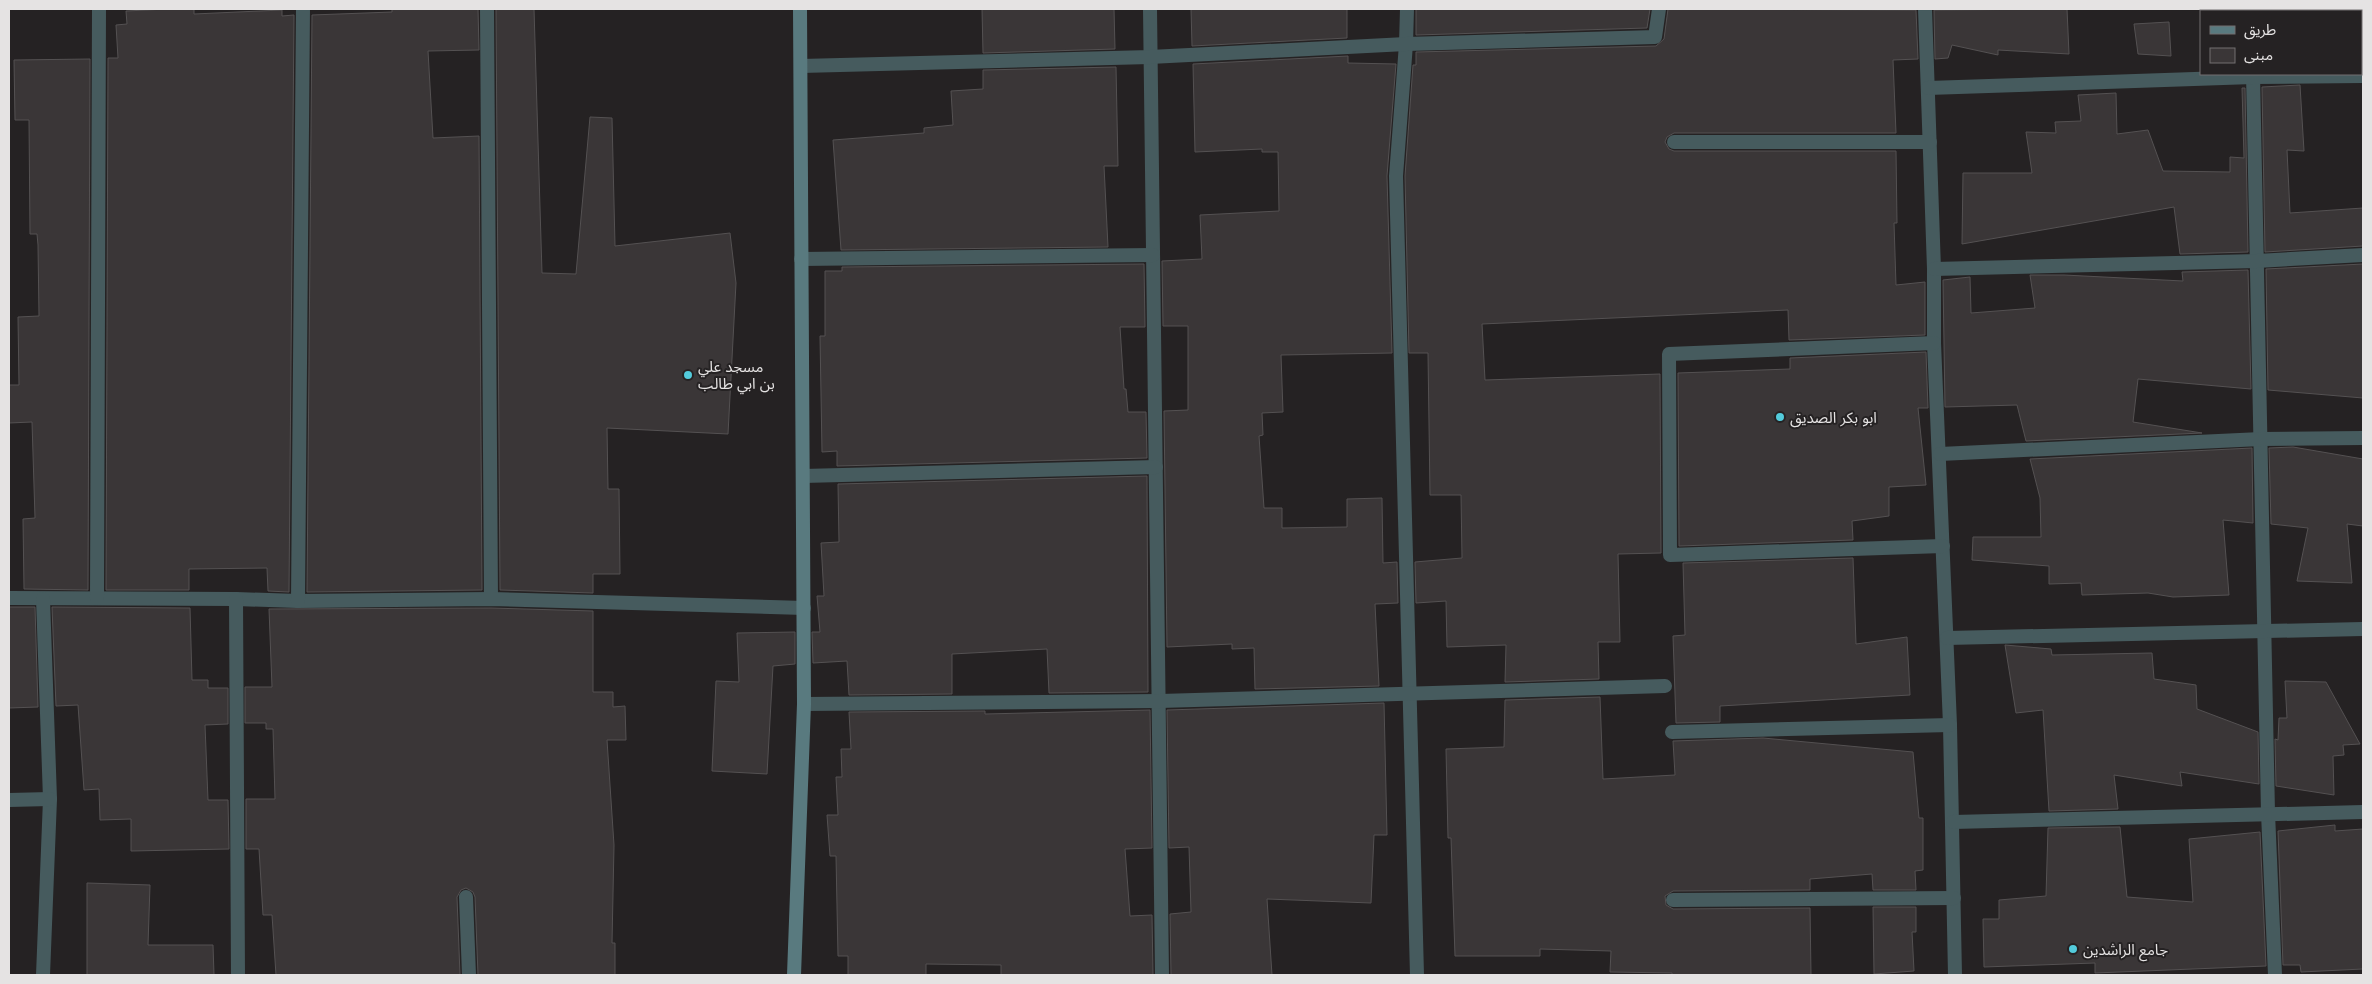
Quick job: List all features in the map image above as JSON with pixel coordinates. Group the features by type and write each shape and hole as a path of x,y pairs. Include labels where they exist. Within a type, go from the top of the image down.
{"main road":[{"path":"794,975 804,704 800,9"}],"street":[{"path":"97,598 99,9"},
{"path":"298,601 303,9"},
{"path":"487,9 491,599"},
{"path":"1150,9 1162,975"},
{"path":"1407,9 1396,176 1417,975"},
{"path":"800,66 1150,56 1406,44 1655,37 1659,9"},
{"path":"1925,9 1934,269 1934,343 1950,725 1955,975"},
{"path":"1928,88 2253,76 2363,76"},
{"path":"2253,76 2268,813 2275,975"},
{"path":"1674,142 1930,142"},
{"path":"802,258 1153,255"},
{"path":"1934,269 2257,261 2363,256"},
{"path":"1934,343 1669,354 1670,555 1944,546"},
{"path":"1940,454 2260,439 2363,438"},
{"path":"803,476 1156,467"},
{"path":"9,598 236,598 298,601 491,599 804,608"},
{"path":"236,598 238,975"},
{"path":"43,599 50,799 43,975"},
{"path":"1947,638 2363,629"},
{"path":"804,704 1160,701 1665,686"},
{"path":"1672,732 1950,725"},
{"path":"9,800 50,799"},
{"path":"1953,822 2363,812"},
{"path":"466,897 469,975"},
{"path":"1673,900 1954,898"}],"shaded area":[{"path":"2363,9 2363,56 2362,10 2275,10"}],"building":[{"path":"194,9 194,14 282,10 282,16 294,15 289,592 268,591 267,568 189,569 189,590 106,590 108,58 118,58 116,25 127,24 126,11"},
{"path":"392,9 478,9 479,50 428,51 433,138 479,136 482,590 307,592 312,15 392,12"},
{"path":"496,9 534,9 542,273 576,274 590,117 612,118 615,246 730,233 736,283 728,434 607,428 608,489 619,489 620,574 593,574 593,593 500,590"},
{"path":"982,9 1114,9 1115,49 983,53"},
{"path":"1191,9 1347,9 1347,38 1192,46"},
{"path":"1416,9 1650,9 1647,28 1416,35"},
{"path":"1668,9 1916,10 1918,59 1893,60 1896,133 1674,133 1667,137 1665,142 1669,149 1674,151 1896,151 1897,223 1894,223 1896,285 1925,282 1925,335 1789,340 1788,310 1482,324 1485,380 1660,374 1661,553 1618,554 1620,642 1598,642 1599,679 1505,682 1506,645 1447,647 1446,601 1416,603 1415,562 1462,558 1461,495 1430,495 1428,353 1409,353 1405,176 1413,65 1416,65 1416,52 1656,46 1664,39"},
{"path":"2067,9 2069,54 1998,50 1998,55 1952,45 1948,58 1935,59 1934,10"},
{"path":"2169,22 2171,56 2138,54 2134,24"},
{"path":"1348,56 1348,63 1396,64 1387,176 1392,353 1281,355 1283,412 1262,413 1263,435 1259,436 1264,508 1282,508 1282,528 1347,527 1347,499 1382,498 1383,563 1397,562 1398,603 1375,604 1379,686 1255,689 1254,648 1232,649 1232,644 1167,647 1164,411 1188,410 1188,326 1163,326 1162,261 1202,259 1200,215 1279,211 1278,152 1262,152 1262,149 1195,152 1193,64"},
{"path":"90,59 88,590 24,589 23,519 35,518 32,422 9,423 9,385 19,385 18,317 39,316 38,245 37,234 30,234 29,120 15,120 14,60"},
{"path":"1116,67 1118,166 1104,166 1108,247 841,250 833,140 924,133 924,128 953,125 951,91 983,89 983,70"},
{"path":"2300,85 2304,151 2287,150 2290,213 2363,208 2363,246 2265,252 2262,87"},
{"path":"2242,88 2245,88 2248,252 2180,254 2174,207 1962,244 1963,173 2032,173 2026,132 2056,133 2055,122 2081,121 2078,95 2116,93 2117,134 2148,130 2163,171 2230,172 2230,157 2244,158"},
{"path":"1144,264 1145,327 1120,327 1124,389 1126,389 1128,412 1146,412 1147,458 837,466 837,451 822,452 820,336 825,336 825,271 842,271 842,267"},
{"path":"2363,264 2363,398 2268,390 2266,269"},
{"path":"2248,270 2251,389 2138,379 2133,422 2202,433 2026,441 2017,405 1945,407 1943,280 1970,277 1971,313 2035,308 2030,275 2183,281 2182,272"},
{"path":"1926,352 1928,408 1918,408 1926,485 1889,487 1889,516 1852,521 1853,540 1679,546 1678,373 1790,369 1790,358"},
{"path":"2293,447 2363,459 2363,526 2347,524 2352,583 2297,581 2308,528 2271,524 2269,448"},
{"path":"2252,448 2253,523 2223,520 2229,595 2173,597 2148,593 2082,595 2081,583 2049,584 2049,566 1972,560 1973,537 2041,537 2040,498 2030,459"},
{"path":"1147,476 1148,692 1049,693 1047,649 952,654 952,694 849,695 847,661 813,663 812,632 820,632 817,596 824,596 821,543 839,542 838,484"},
{"path":"1853,558 1856,644 1907,637 1910,695 1720,706 1720,722 1676,723 1673,636 1685,635 1683,563"},
{"path":"9,607 35,607 38,707 9,708"},
{"path":"52,607 190,608 192,680 208,680 208,688 228,688 228,724 205,725 208,800 228,800 229,849 131,851 131,819 100,820 99,789 84,790 78,705 56,706"},
{"path":"491,608 593,611 593,692 613,692 613,707 625,706 626,740 607,740 614,845 612,943 615,943 615,975 478,975 475,897 473,892 466,888 461,890 457,897 460,975 276,975 272,915 263,915 259,849 246,849 246,799 275,799 273,729 266,729 266,723 245,723 245,687 272,687 269,609"},
{"path":"795,632 795,664 773,666 767,774 712,771 716,681 739,682 737,633"},
{"path":"2005,645 2051,649 2052,655 2152,653 2154,679 2196,685 2197,709 2258,732 2259,784 2180,772 2182,786 2114,775 2118,809 2049,811 2043,710 2016,713"},
{"path":"2285,681 2326,682 2360,744 2343,745 2344,755 2333,756 2334,795 2276,786 2275,739 2278,740 2279,718 2287,718"},
{"path":"1600,697 1603,779 1675,775 1673,741 1763,738 1913,752 1919,818 1923,818 1923,870 1915,871 1916,890 1873,890 1872,874 1810,879 1810,890 1673,891 1665,896 1666,905 1673,909 1810,908 1811,975 1672,975 1672,973 1610,972 1611,951 1540,949 1540,956 1455,956 1451,838 1448,838 1446,749 1504,747 1505,700"},
{"path":"1384,703 1387,835 1374,835 1371,903 1267,899 1272,975 1171,975 1170,914 1191,912 1189,847 1169,848 1167,710"},
{"path":"1150,710 1152,848 1125,849 1130,916 1152,915 1153,975 1001,975 1001,965 926,964 926,975 848,975 848,956 838,956 836,856 830,856 827,815 838,815 836,777 842,777 841,749 851,749 849,712 985,711 985,714"},
{"path":"2335,825 2335,831 2363,829 2363,969 2301,972 2300,965 2283,965 2278,831"},
{"path":"2120,827 2127,897 2193,902 2189,839 2260,832 2266,966 2095,973 2095,963 1984,967 1983,919 1999,919 1999,900 2046,896 2048,828"},
{"path":"87,883 150,885 148,945 213,945 214,975 87,975"},
{"path":"1873,907 1916,907 1916,932 1912,932 1914,971 1874,974"}],"place":[{"name":"مسجد علي بن ابي طالب","path":"688,375"},
{"name":"ابو بكر الصديق","path":"1780,417"},
{"name":"جامع الراشدين","path":"2073,949"}]}
